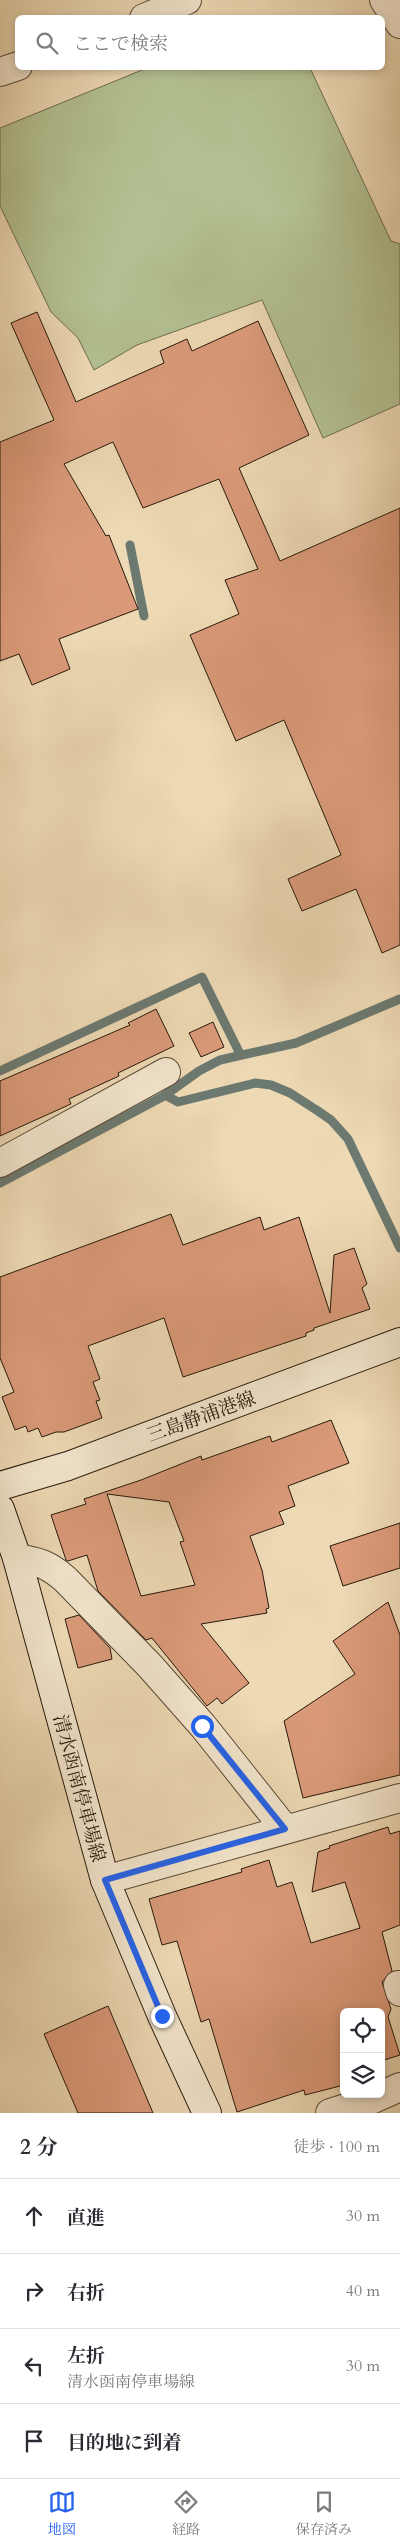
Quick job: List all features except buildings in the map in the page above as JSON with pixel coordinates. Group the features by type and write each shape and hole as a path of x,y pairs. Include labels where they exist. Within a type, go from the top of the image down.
{"street":[{"path":"151,15 187,0"},
{"path":"384,0 400,24"},
{"path":"0,72 15,67"},
{"path":"0,1163 166,1072"},
{"name":"三島静浦港線","path":"0,1486 68,1466 400,1342"},
{"name":"清水函南停車場線","path":"0,1509 17,1558 105,1880 162,2016 207,2113"},
{"path":"17,1558 39,1561 51,1566 65,1579 150,1666 202,1726 285,1829"},
{"path":"105,1880 400,1798"},
{"path":"330,2113 371,2100 400,2087"}],"green space":[{"path":"142,70 311,70 391,241 400,244 400,404 323,438 262,300 137,345 94,370 78,338 51,312 0,206 0,128"}],"waterway":[{"path":"130,545 144,616"},
{"path":"0,1071 202,977 240,1054"},
{"path":"0,1183 164,1096 199,1071 220,1060 296,1043 400,999"},
{"path":"165,1095 178,1102 255,1083 271,1085 290,1093 318,1111 331,1120 348,1139 400,1248"}],"route":[{"path":"162,2016 105,1880 285,1829 202,1726"}]}
